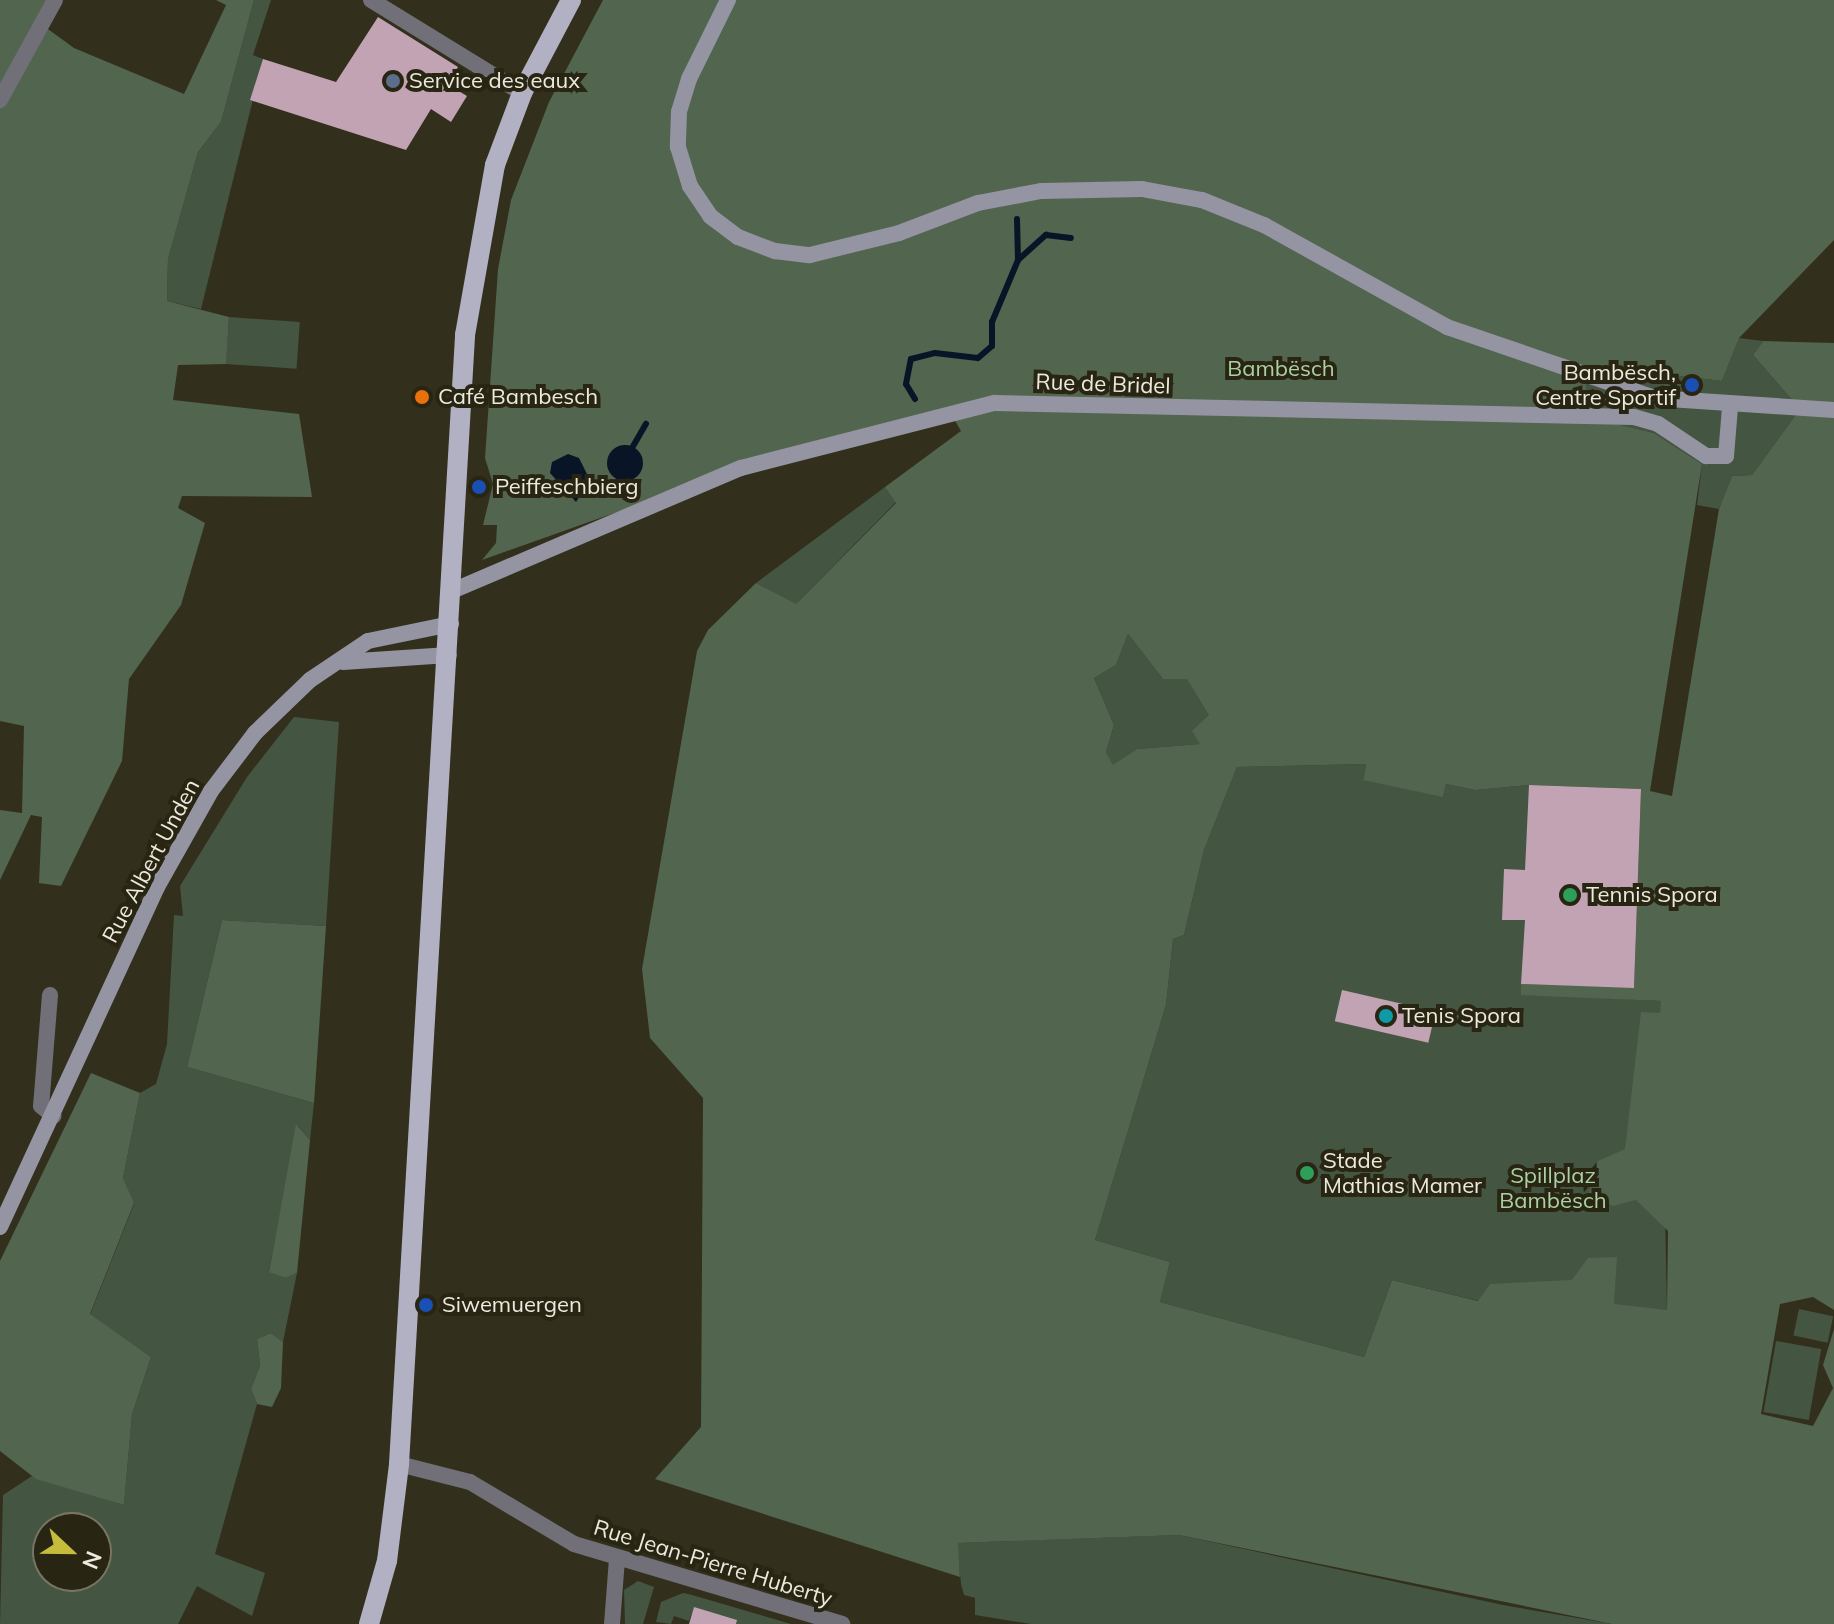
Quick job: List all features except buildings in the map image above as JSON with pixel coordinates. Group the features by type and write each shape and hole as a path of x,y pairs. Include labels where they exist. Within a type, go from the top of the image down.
{"main road":[{"path":"369,1624 387,1561 399,1464 473,267 495,165 522,93 571,0"},
{"path":"728,0 689,79 679,112 678,147 690,186 710,216 738,237 810,255 899,233 978,203 1076,186 1142,189 1202,200 1264,225 1392,299 1506,349 1654,398 1730,407 1834,410"},
{"name":"Rue de Bridel","path":"452,591 670,494 910,422 995,403 1634,417 1658,424 1706,456 1726,456 1730,407"},
{"name":"Rue Albert Unden","path":"0,1227 54,1116 157,887 211,791 280,706 337,663 392,632 451,624"},
{"path":"337,663 449,655"}],"street":[{"path":"0,100 55,0"},
{"path":"371,0 522,93"},
{"path":"50,995 41,1106 54,1116"},
{"name":"Rue Jean-Pierre Huberty","path":"399,1464 470,1482 574,1544 842,1624"},
{"path":"612,1624 617,1559"}],"green space":[{"path":"0,0 55,0 41,24 74,48 184,94 226,5 216,0 254,0 221,122 198,152 168,259 167,301 229,317 226,364 178,365 173,400 299,414 312,497 182,496 178,508 205,523 181,605 129,679 122,761 61,886 39,883 42,817 31,815 0,880 0,810 22,813 24,726 0,721"},
{"path":"254,0 271,0 253,55 263,59 201,309 167,301 168,259 198,152 221,122"},
{"name":"Bambësch","path":"603,0 1834,0 1834,240 1739,338 1722,381 1655,373 1586,377 1588,417 1654,433 1702,464 1650,791 1672,796 1719,509 1732,476 1752,475 1800,409 1753,355 1763,341 1834,343 1834,1310 1813,1297 1780,1304 1761,1414 1813,1426 1833,1388 1823,1365 1834,1329 1834,1624 1612,1624 1179,1535 958,1543 960,1577 655,1479 701,1427 703,1098 650,1038 642,969 697,651 708,630 756,583 796,604 896,503 885,487 961,431 950,412 741,468 482,560 496,543 497,525 483,525 493,484 485,458 498,269 511,200 549,102","holes":["1128,634 1163,679 1187,679 1209,715 1192,731 1200,744 1137,749 1113,765 1106,752 1114,725 1094,678 1116,665","1366,764 1363,780 1443,797 1446,784 1475,790 1529,785 1641,789 1634,987 1521,984 1521,995 1661,1001 1660,1013 1641,1012 1625,1149 1598,1161 1589,1194 1613,1206 1636,1200 1668,1231 1667,1310 1614,1304 1617,1257 1588,1258 1572,1280 1490,1284 1478,1301 1392,1280 1364,1357 1160,1302 1170,1262 1095,1240 1166,1005 1173,939 1184,935 1204,850 1237,767"]},
{"path":"229,317 300,322 297,369 226,364"},
{"path":"1739,338 1763,341 1753,355 1800,409 1752,475 1732,476 1719,509 1697,505 1702,464 1654,433 1588,417 1586,377 1655,373 1722,381"},
{"path":"885,487 896,502 795,605 756,583"},
{"path":"1128,634 1163,679 1187,678 1210,716 1201,744 1137,749 1113,766 1106,752 1114,725 1094,678 1116,665"},
{"path":"294,717 339,722 326,926 222,920 187,1067 314,1103 310,1140 297,1125 269,1271 286,1278 297,1273 283,1342 271,1333 257,1339 260,1365 251,1389 257,1404 215,1554 265,1573 252,1616 197,1586 178,1624 0,1624 3,1495 32,1476 124,1505 132,1414 151,1357 90,1315 134,1204 123,1178 140,1093 156,1084 167,1044 174,915 183,916 180,886 247,777"},
{"name":"Spillplaz Bambësch","path":"1366,764 1363,779 1443,796 1446,784 1475,790 1529,785 1641,789 1634,988 1521,985 1521,994 1661,1001 1667,1311 1479,1301 1392,1280 1364,1357 1160,1302 1170,1262 1095,1240 1166,1005 1173,939 1184,935 1204,850 1237,767"},
{"path":"222,920 326,926 314,1103 187,1067"},
{"path":"91,1073 140,1093 123,1178 134,1203 90,1314 151,1357 132,1414 124,1505 36,1479 0,1451 0,1261"},
{"path":"296,1124 310,1140 297,1273 286,1278 269,1272"},
{"path":"1799,1309 1833,1316 1828,1343 1793,1335"},
{"path":"271,1333 283,1342 281,1388 272,1407 257,1404 251,1389 260,1365 257,1339"},
{"path":"1776,1341 1821,1349 1809,1420 1763,1412"},
{"path":"1179,1535 1503,1605 1612,1624 1031,1624 975,1615 975,1598 964,1595 961,1584 957,1543"},
{"path":"638,1581 654,1587 643,1624 625,1624 624,1590"},
{"path":"683,1593 791,1624 711,1624 694,1607 689,1621 674,1616 671,1624 656,1622 661,1602"}],"water":[{"path":"625,445 638,450 643,463 638,476 625,481 612,476 607,463 612,450"},
{"path":"568,454 579,458 590,480 576,502 550,473 552,462"}],"waterway":[{"path":"1017,219 1018,260"},
{"path":"915,399 906,384 911,359 935,353 978,358 992,346 992,322 1018,260 1046,235 1071,238"},
{"path":"632,448 646,424"}],"place":[{"name":"Service des eaux","path":"393,81"},
{"name":"Bambësch, Centre Sportif","path":"1692,385"},
{"name":"Café Bambesch","path":"422,397"},
{"name":"Peiffeschbierg","path":"479,487"},
{"name":"Tennis Spora","path":"1570,895"},
{"name":"Tenis Spora","path":"1386,1016"},
{"name":"Stade Mathias Mamer","path":"1307,1173"},
{"name":"Siwemuergen","path":"426,1305"}]}
